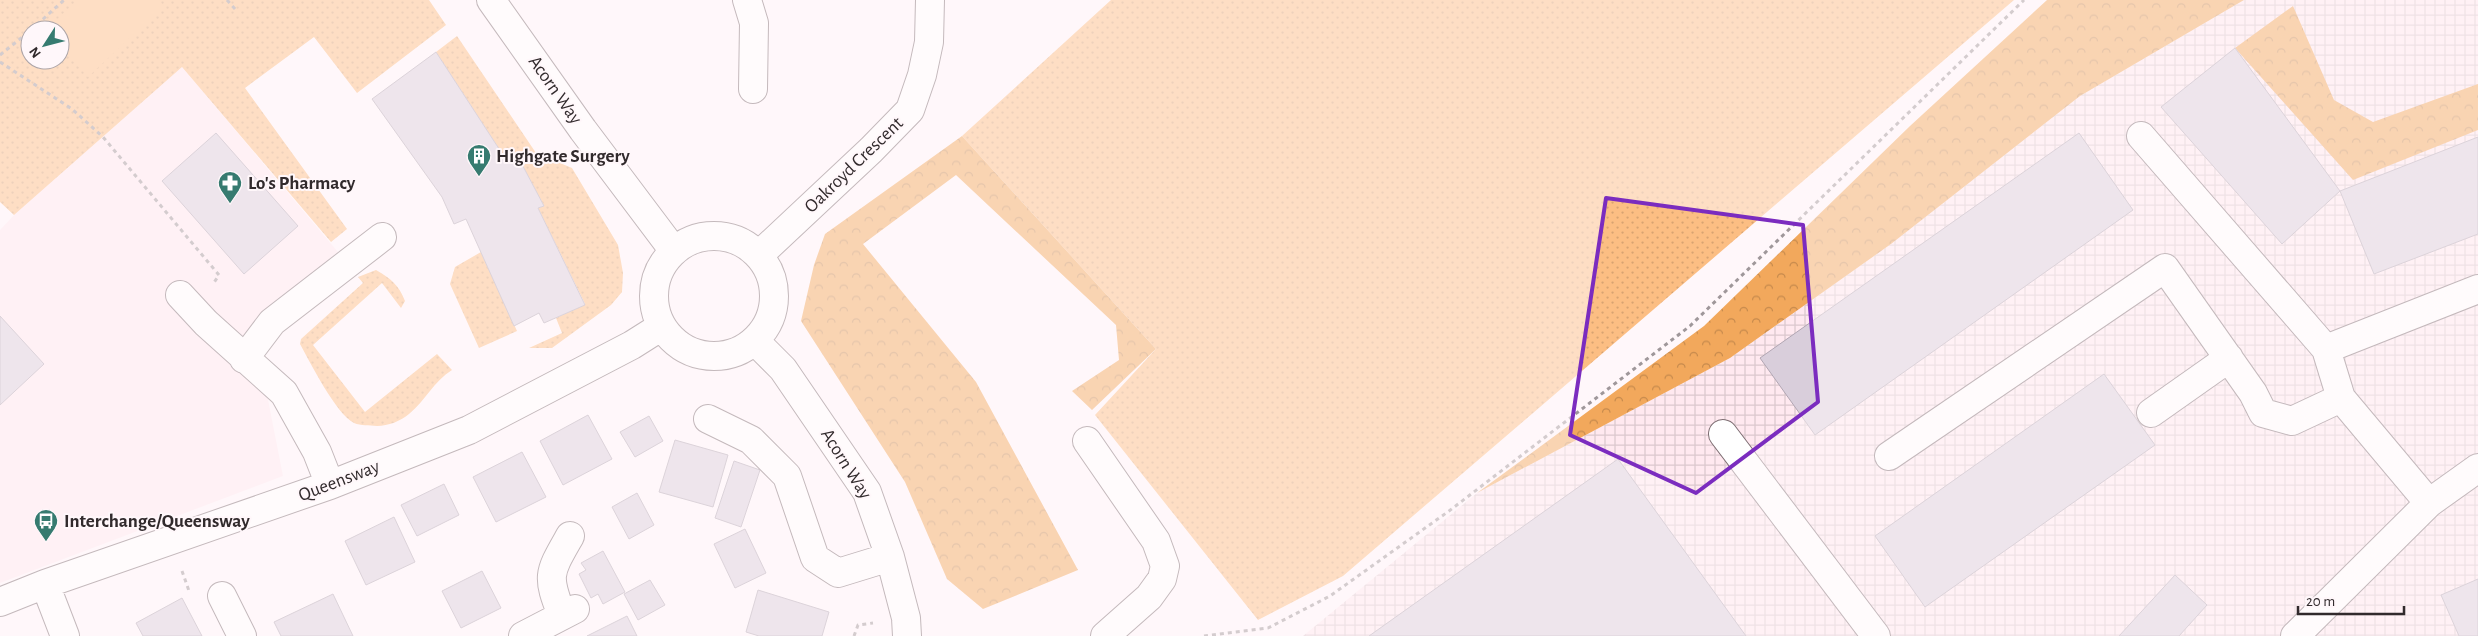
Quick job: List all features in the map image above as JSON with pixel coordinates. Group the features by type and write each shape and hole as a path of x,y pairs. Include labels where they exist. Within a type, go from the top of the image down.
{"street":[{"name":"Acorn Way","path":"491,0 583,130 674,251"},
{"name":"Oakroyd Crescent","path":"759,255 871,150 910,110 922,74 929,42 930,0"},
{"path":"748,2 754,22 754,89"},
{"path":"2141,136 2326,349 2341,398 2429,503"},
{"path":"712,235 733,238 759,255 770,273 775,294 772,315 755,341 736,352 716,356 695,353 676,342 662,326 655,306 655,286 662,266 674,251 691,240 712,235"},
{"path":"244,359 272,322 382,237"},
{"path":"1889,456 2165,268 2253,393 2263,413 2292,421 2341,398"},
{"path":"2326,349 2478,289"},
{"path":"187,303 244,359 284,393 317,452 330,485"},
{"name":"Queensway","path":"0,602 44,584 330,485 469,430 632,345 662,326"},
{"name":"Acorn Way","path":"755,341 784,369 867,492 890,557 906,618 907,636"},
{"path":"2151,413 2229,358"},
{"path":"708,418 751,440 787,476 814,558 838,573 890,557"},
{"path":"1723,434 1876,636"},
{"path":"1087,441 1156,541 1164,566 1162,579 1150,598 1105,636"},
{"path":"2294,636 2429,503 2478,468"},
{"path":"523,636 569,612 551,587 552,568 570,536"},
{"path":"44,584 65,636"},
{"path":"222,596 242,636"}],"path":[{"path":"41,20 64,0"},
{"path":"227,0 236,10"},
{"path":"1204,636 1268,628 1330,596 1449,511 1690,326 2024,0"},
{"path":"0,55 20,38"},
{"path":"0,62 72,110 103,137 219,275 187,303"},
{"path":"172,541 190,595 222,596"}],"highlighted area":[{"path":"1606,198 1803,225 1818,402 1696,493 1570,435"}],"shaded area":[{"path":"0,0 429,0 446,25 357,93 314,37 245,88 347,229 331,242 182,67 14,215 0,202"},
{"path":"78,0 159,0 164,6 88,77 70,58 70,20 56,20"},
{"path":"1111,0 2014,0 1343,576 1258,620 1095,415 1156,349 962,136"},
{"path":"2244,0 2478,0 2478,636 1303,636 1477,493 1730,358 1891,244 2080,96"},
{"path":"457,36 536,153 572,168 618,245 623,273 622,292 611,305 552,348 529,348 562,333 556,318 585,304 538,208 544,206 516,153 505,158 436,52"},
{"path":"182,67 338,252 253,323 283,476 0,583 0,230 14,215"},
{"path":"481,252 517,331 479,348 450,284 455,267"},
{"path":"376,270 397,286 405,301 401,308 382,283 313,345 365,412 437,354 452,370 440,380 406,417 381,426 357,424 347,418 324,387 300,344 301,339 363,283 358,277"}],"green space":[{"path":"2047,0 2244,0 2080,96 1891,244 1730,358 1477,493 1704,326 1910,126"},
{"path":"2293,6 2334,100 2373,122 2478,84 2478,130 2353,180 2235,48"},
{"path":"962,136 1156,349 1092,410 1072,391 1119,360 1116,325 956,175 863,244 976,382 1078,570 983,609 947,579 905,482 801,321 814,265 825,234"}],"building":[{"path":"2235,48 2340,191 2282,244 2161,107"},
{"name":"Highgate Surgery","path":"436,52 505,158 516,153 544,206 538,208 585,305 544,323 539,313 514,326 466,219 454,224 442,197 372,99"},
{"name":"Lo's Pharmacy","path":"216,133 298,226 244,274 162,181"},
{"path":"2079,133 2133,210 1815,435 1760,358"},
{"path":"2478,137 2478,234 2374,274 2340,191"},
{"path":"0,316 44,364 0,405"},
{"path":"2104,374 2155,445 1925,607 1875,536"},
{"path":"588,415 612,459 563,485 540,441"},
{"path":"649,416 663,441 635,457 620,432"},
{"path":"675,440 728,455 713,507 659,492"},
{"path":"522,452 546,497 496,522 473,477"},
{"path":"1618,459 1746,636 1369,636"},
{"path":"734,461 760,470 741,527 715,518"},
{"path":"444,484 459,515 417,536 401,505"},
{"path":"637,493 654,525 629,539 612,507"},
{"path":"394,517 415,562 366,585 345,541"},
{"path":"745,529 766,573 735,588 714,544"},
{"path":"603,551 625,592 603,604 598,594 591,598 579,574 586,570 581,563"},
{"path":"482,571 501,608 461,628 442,591"},
{"path":"2175,575 2207,605 2179,636 2119,636"},
{"path":"2478,579 2478,636 2459,636 2441,595"},
{"path":"650,580 665,605 638,620 624,594"},
{"path":"758,590 829,612 822,636 759,636 746,632"},
{"path":"333,594 353,636 281,636 274,622"},
{"path":"182,598 202,636 143,636 136,623"},
{"path":"627,616 637,636 587,636"}],"place":[{"name":"Highgate Surgery","path":"479,177"},
{"name":"Lo's Pharmacy","path":"230,204"},
{"name":"Interchange/Queensway","path":"46,542"}]}
